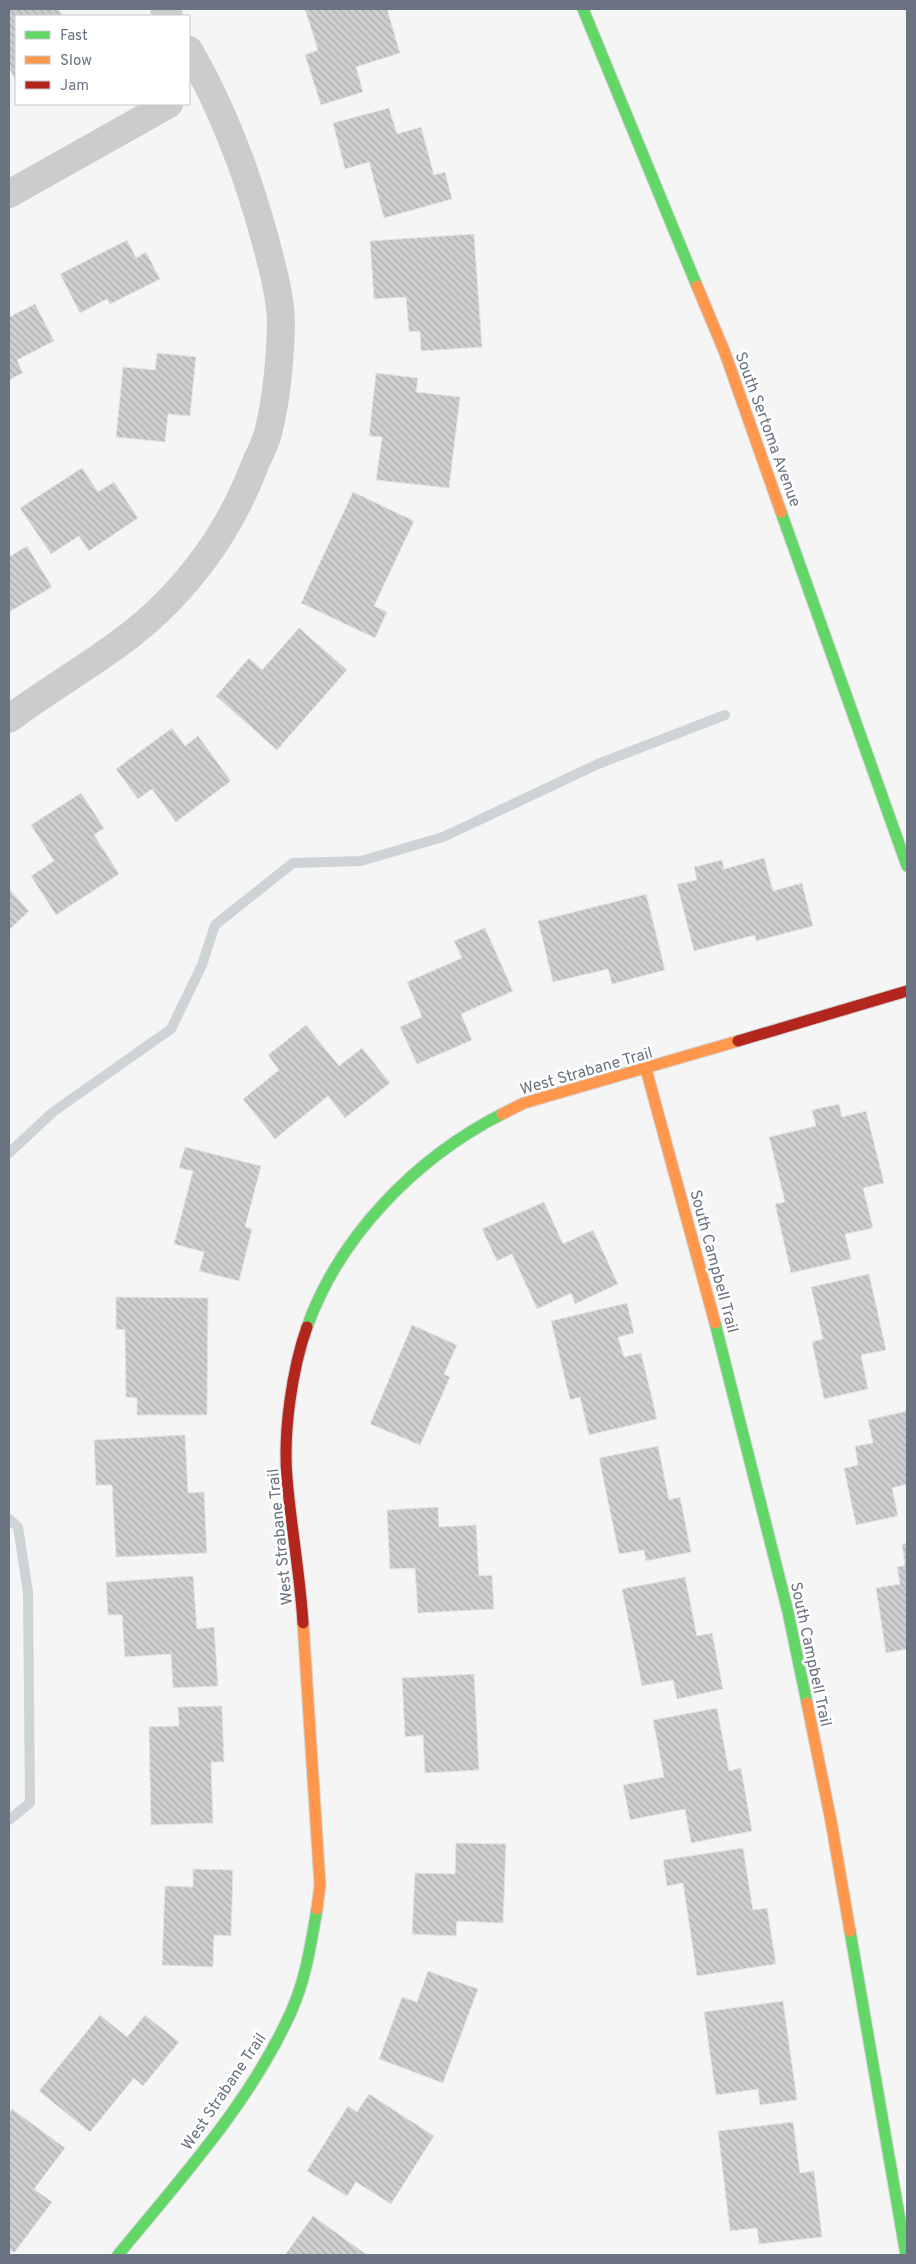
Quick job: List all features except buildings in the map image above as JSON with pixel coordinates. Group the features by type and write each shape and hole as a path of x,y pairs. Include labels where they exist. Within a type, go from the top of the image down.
{"street":[{"name":"South Sertoma Avenue","path":"583,9 725,353 907,866"},
{"path":"9,719 113,647 154,615 191,577 223,532 247,486 269,430 277,377 281,324 274,271 249,183 198,88 190,54"},
{"path":"9,194 167,105"},
{"name":"West Strabane Trail","path":"118,2255 217,2134 268,2058 292,2010 310,1952 320,1885 302,1604 287,1476 289,1415 300,1348 318,1297 341,1258 378,1210 421,1167 483,1124 524,1103 646,1069 907,991"},
{"name":"South Campbell Trail","path":"646,1069 708,1298 788,1612 831,1821 906,2255"}],"waterway":[{"path":"9,1153 53,1112 171,1029 202,965 215,925 293,863 361,861 443,837 598,764 725,715"},
{"path":"9,1519 18,1527 28,1592 30,1803 9,1820"}],"traffic: fast":[{"path":"583,9 697,286"},
{"path":"781,512 907,866"},
{"path":"307,1327 321,1293 339,1261 385,1202 411,1176 440,1153 470,1132 502,1114"},
{"path":"715,1323 788,1612 807,1703"},
{"path":"118,2255 213,2139 256,2078 291,2012 301,1987 317,1909"},
{"path":"850,1931 906,2255"}],"traffic: slow":[{"path":"697,286 725,353 781,512"},
{"path":"502,1114 524,1103 738,1041"},
{"path":"646,1069 715,1323"},
{"path":"303,1623 320,1885 317,1909"},
{"path":"807,1703 831,1821 850,1931"}],"traffic: jam":[{"path":"738,1041 907,991"},
{"path":"303,1623 287,1478 286,1441 293,1381 307,1327"}]}
